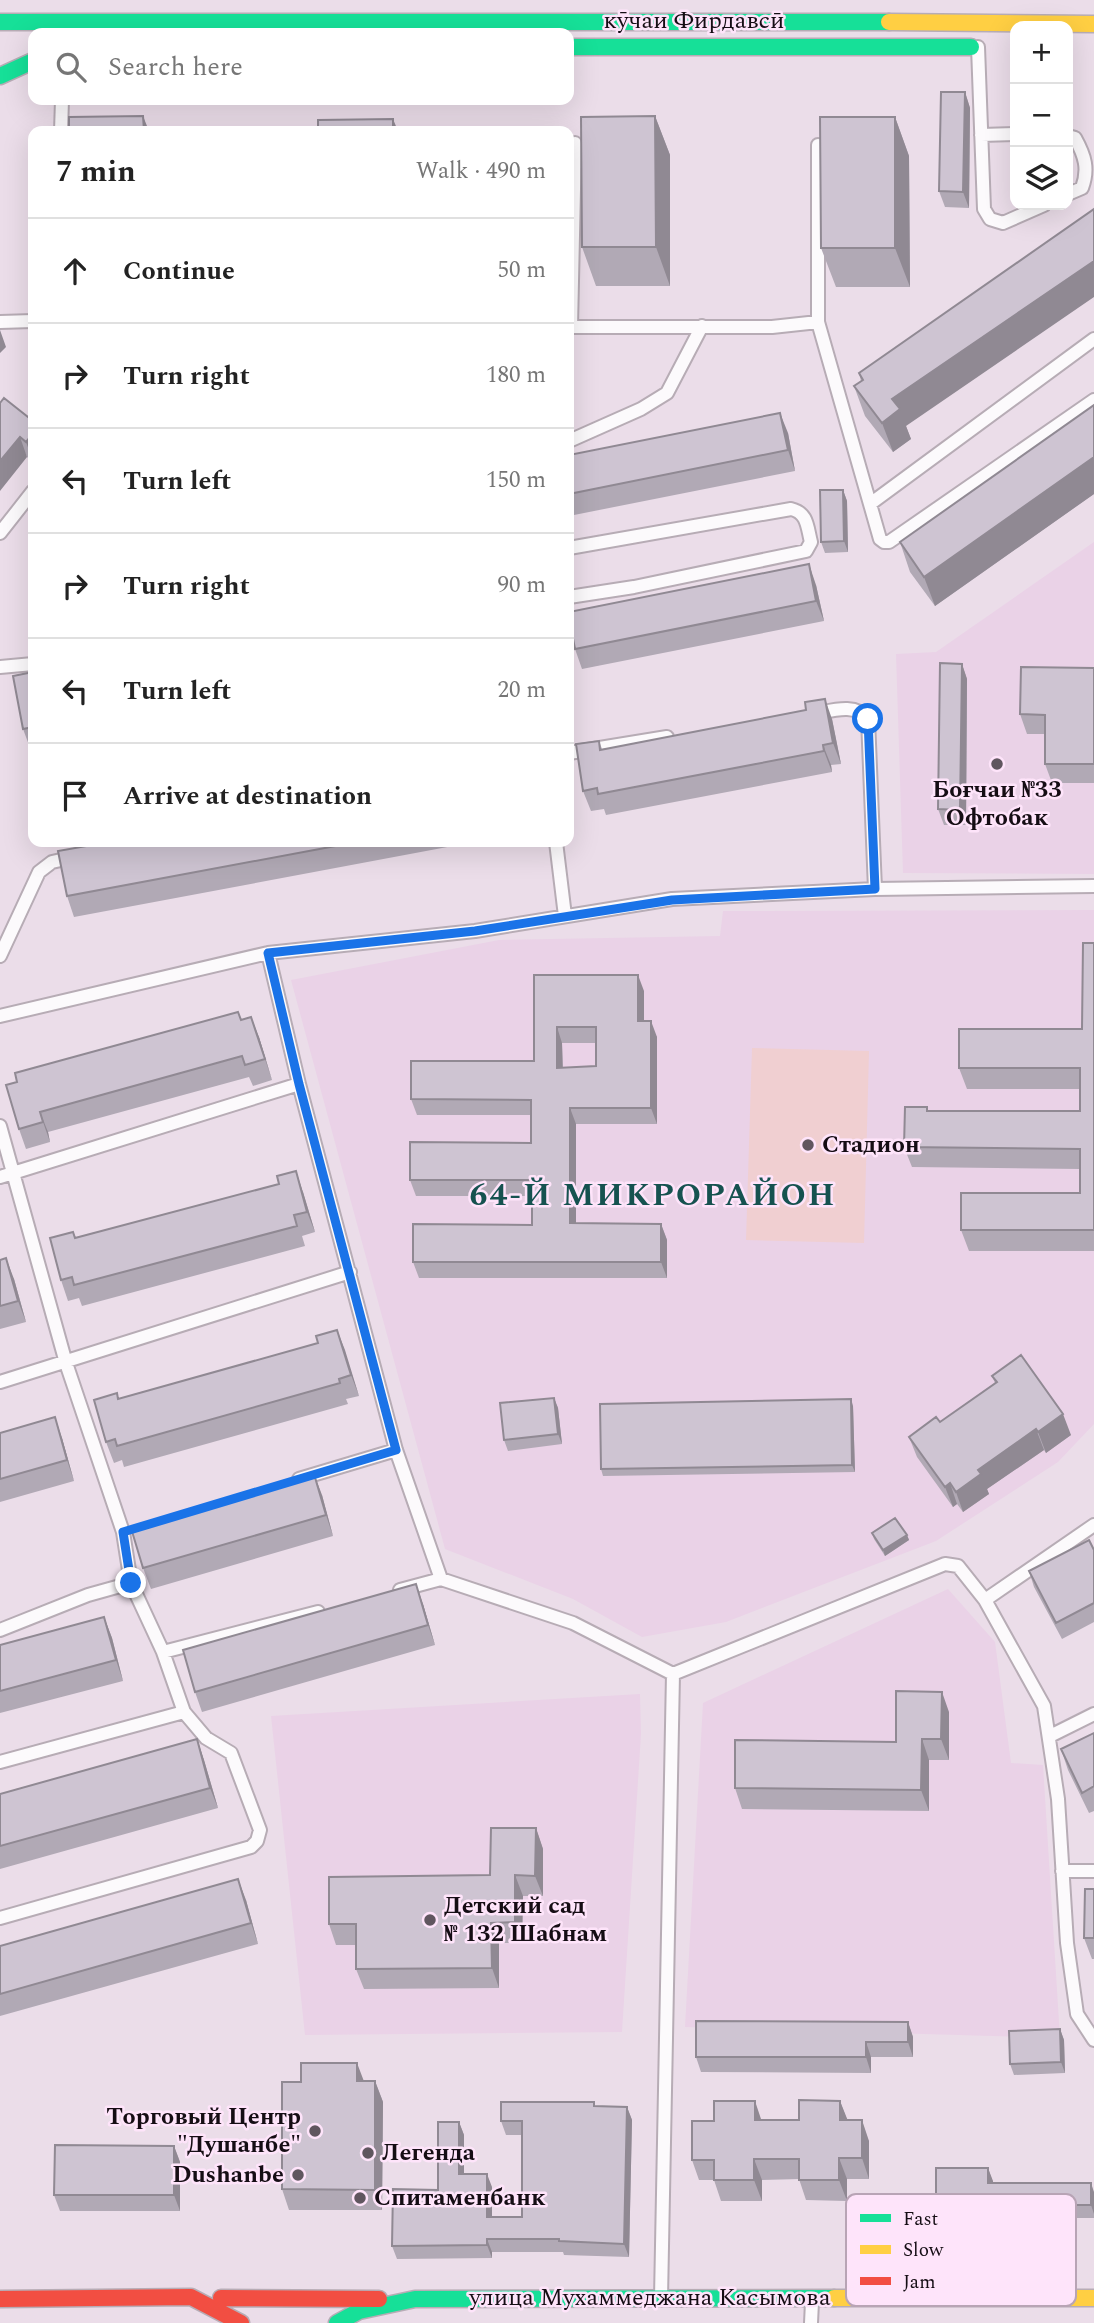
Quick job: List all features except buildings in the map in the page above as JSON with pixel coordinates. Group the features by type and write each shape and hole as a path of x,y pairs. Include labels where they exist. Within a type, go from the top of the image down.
{"street":[{"name":"кӯчаи Фирдавсӣ","path":"0,22 743,20 1094,24"},
{"name":"кӯчаи Фирдавсӣ","path":"574,47 984,47"},
{"path":"0,76 28,55"},
{"path":"0,2299 191,2297 241,2323"},
{"path":"276,2314 221,2298 415,2299"},
{"name":"улица Мухаммеджана Касымова","path":"337,2323 359,2311 415,2299 846,2298"},
{"name":"улица Мухаммеджана Касымова","path":"1076,2298 1094,2298"}],"lane":[{"path":"984,47 981,135 984,209 990,219 1003,223 1033,210"},
{"path":"61,126 62,105"},
{"path":"981,135 1010,134"},
{"path":"1073,137 1085,156 1087,175 1082,188 1073,192"},
{"path":"574,180 575,143"},
{"path":"818,145 818,322 880,539 889,542 1094,400"},
{"path":"0,322 28,321"},
{"path":"574,327 772,327 818,322"},
{"path":"574,438 641,408 667,393 702,326"},
{"path":"870,504 1094,339"},
{"path":"0,533 28,497"},
{"path":"574,547 791,509 804,515 811,542 806,551 634,587 574,596"},
{"path":"0,667 28,664"},
{"path":"795,717 848,708 862,711 868,719 875,889"},
{"path":"574,752 675,736"},
{"path":"557,847 565,916"},
{"path":"0,956 39,872 52,862 93,853"},
{"path":"0,1016 268,953 475,931 672,900 875,889 1094,886"},
{"path":"268,953 299,1084 396,1450 440,1579"},
{"path":"6,1175 299,1084"},
{"path":"0,1126 6,1175 66,1363 130,1530 131,1583 163,1652 184,1712 206,1738 231,1753 260,1830 257,1841 251,1847 0,1919"},
{"path":"0,1382 350,1272"},
{"path":"292,1481 396,1450"},
{"path":"985,1600 1094,1525"},
{"path":"389,1593 440,1579 573,1623 673,1674 945,1564 958,1566 985,1600 1044,1706 1058,1799 1067,1943 1077,2014 1094,2040"},
{"path":"0,1630 88,1595 131,1583"},
{"path":"163,1652 337,1607"},
{"path":"661,2298 673,1674"},
{"path":"0,1762 184,1712"},
{"path":"1052,1735 1094,1714"},
{"path":"1062,1871 1094,1871"},
{"path":"811,2323 812,2298"}],"shaded area":[{"name":"Боғчаи №33 Офтобак","path":"1094,542 1094,874 903,873 896,654 936,652"},
{"path":"1094,910 1094,1424 1058,1462 936,1541 726,1622 642,1637 573,1599 445,1549 291,980 499,940 720,936 723,911"},
{"name":"Стадион","path":"752,1048 869,1051 864,1243 746,1240"},
{"path":"948,1589 995,1642 1011,1763 1043,1765 1060,2038 685,2027 703,1703"},
{"path":"640,1694 641,1734 622,2032 305,2035 271,1716"}],"traffic: fast":[{"path":"0,22 889,22"},
{"path":"574,47 971,47"},
{"path":"0,76 28,63"},
{"path":"337,2323 359,2311 415,2299 834,2298"}],"traffic: slow":[{"path":"889,22 1094,24"},
{"path":"834,2298 846,2298"},
{"path":"1076,2298 1094,2298"}],"traffic: jam":[{"path":"0,2299 191,2297 241,2323"},
{"path":"221,2298 379,2299"}],"place":[{"name":"Боғчаи №33 Офтобак","path":"997,764"},
{"name":"Стадион","path":"808,1145"},
{"name":"Детский сад № 132 Шабнам","path":"430,1920"},
{"name":"Торговый Центр \"Душанбе\"","path":"315,2131"},
{"name":"Легенда","path":"368,2153"},
{"name":"Dushanbe","path":"298,2175"},
{"name":"Спитаменбанк","path":"360,2198"}],"district":[{"name":"64-Й МИКРОРАЙОН","path":"653,1195"}],"route":[{"path":"131,1583 123,1532 396,1450 299,1084 268,953 475,931 672,900 875,889 868,719"}]}
